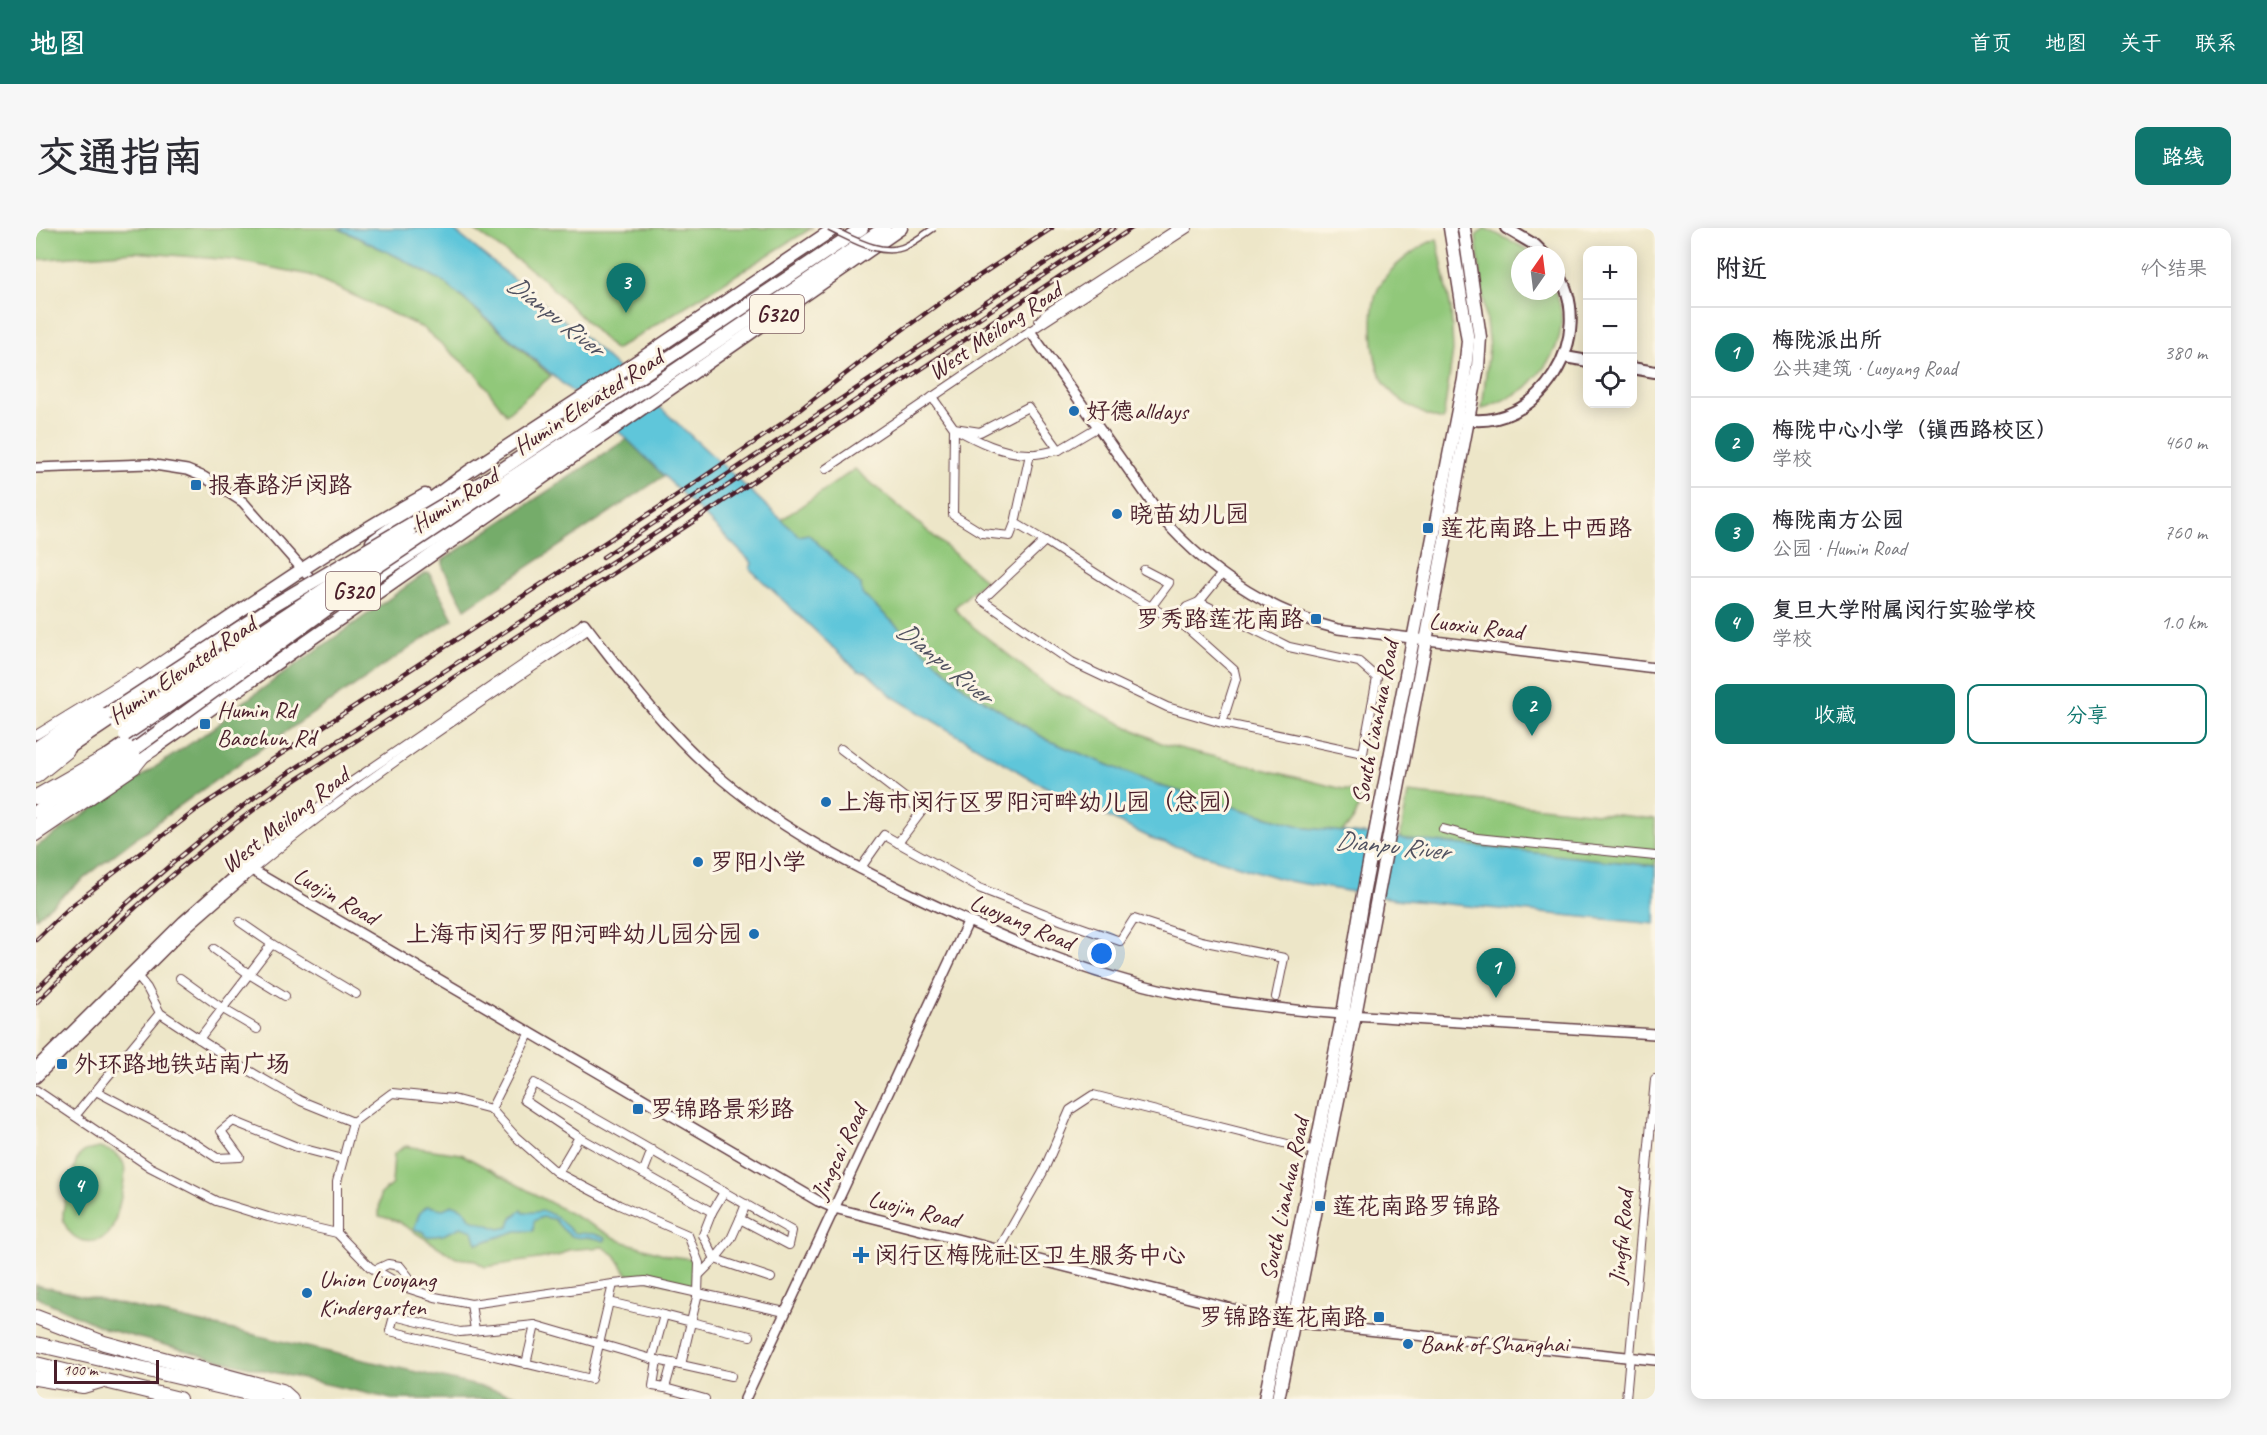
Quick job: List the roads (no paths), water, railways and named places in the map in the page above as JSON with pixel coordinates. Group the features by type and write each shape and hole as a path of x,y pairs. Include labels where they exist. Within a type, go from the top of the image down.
{"highway":[{"path":"36,749 175,655"},
{"path":"36,796 66,757 107,714"},
{"path":"36,796 136,748"},
{"path":"62,801 153,749"},
{"path":"36,755 66,757"},
{"path":"36,761 66,757"},
{"path":"36,778 66,757"},
{"path":"36,826 109,761"},
{"path":"36,1317 104,1343 282,1391 291,1399"},
{"path":"36,1344 274,1399"},
{"path":"36,1364 179,1399"},
{"path":"36,1378 83,1386 100,1381"}],"main road":[{"name":"Humin Road","path":"36,766 66,757 315,583 468,472 835,228"},
{"name":"Humin Elevated Road","path":"494,481 862,228"},
{"name":"Humin Elevated Road","path":"66,757 121,730 377,556 494,481 662,380 884,228"},
{"name":"Humin Road","path":"109,761 331,605 559,455 604,433 901,228"},
{"name":"South Lianhua Road","path":"1278,1399 1286,1322 1315,1151 1377,903 1426,640 1462,419 1468,341 1450,228"},
{"name":"South Lianhua Road","path":"1265,1399 1286,1322 1349,1014 1362,900 1413,639 1462,419 1478,367 1480,337 1464,228"},
{"path":"1506,228 1536,246"},
{"path":"1462,419 1492,419 1521,409 1542,394 1566,357 1570,312 1565,288"},
{"path":"1566,357 1583,360"},
{"path":"1637,370 1655,372"},
{"path":"153,749 483,521 604,433"},
{"path":"175,655 302,568 368,527 468,472"},
{"path":"107,714 277,603 494,481"},
{"path":"136,748 494,481"},
{"path":"36,812 62,801"}],"street":[{"path":"829,228 879,250 904,248 934,228"},
{"path":"1030,331 1047,313 1178,228"},
{"name":"West Meilong Road","path":"826,469 1030,331 1188,228"},
{"name":"Luoxiu Road","path":"1030,331 1167,524 1189,548 1221,575 1267,603 1316,623 1359,633 1655,669"},
{"path":"932,397 954,428 977,441 1000,450 1030,454 1059,450 1098,427"},
{"path":"954,428 980,432 1028,407 1059,450"},
{"path":"954,428 953,515 982,533 1010,536 1030,454"},
{"path":"36,468 148,464 186,470 219,484 243,502 315,583 341,617"},
{"path":"1015,523 1188,628 1234,670 1236,679 1222,723"},
{"path":"1046,541 982,600 1072,662 1167,707 1222,723 1363,753 1377,678 1359,662 1289,647 1199,602"},
{"path":"1144,570 1169,583 1151,607"},
{"path":"1174,621 1187,607 1199,602 1221,575"},
{"path":"1188,628 1199,612 1199,602"},
{"name":"West Meilong Road","path":"36,1067 183,921 249,868 488,693 587,626"},
{"name":"Luoyang Road","path":"587,626 658,717 686,747 724,781 771,816 860,868 968,922 1075,965 1177,993 1233,1002 1349,1014 1655,1034"},
{"path":"36,735 107,691 156,663 175,655"},
{"path":"36,837 136,769 153,749"},
{"path":"841,749 921,811 898,843"},
{"path":"1443,829 1478,838 1655,856"},
{"path":"860,868 884,835 979,888 1120,941 1134,919 1201,941 1284,958 1276,997"},
{"name":"West Meilong Road","path":"36,1078 249,868"},
{"name":"Luojin Road","path":"249,868 808,1195 834,1208 1286,1322 1655,1360"},
{"path":"240,922 272,944 356,994"},
{"name":"Jingcai Road","path":"745,1399 968,922"},
{"path":"199,1039 272,944"},
{"path":"214,949 249,975 285,996"},
{"path":"138,977 147,988 160,1013 301,1101 353,1122"},
{"path":"180,978 223,1009 257,1029"},
{"path":"75,1116 160,1013"},
{"path":"491,1109 530,1032"},
{"name":"Jingfu Road","path":"1626,1399 1655,1079"},
{"path":"712,1212 579,1137 524,1100 534,1083 792,1231 789,1245 740,1220"},
{"path":"36,1090 150,1167 216,1201 268,1217 337,1233 375,1270 407,1288 471,1304 645,1281 785,1312"},
{"path":"96,1091 196,1144 217,1158 240,1157 221,1131 233,1121 297,1147 343,1159"},
{"path":"337,1233 337,1182 353,1122 392,1094 453,1099 491,1109 516,1137 558,1173 619,1205 688,1235 699,1263 699,1275 698,1293 681,1365"},
{"path":"998,1251 1043,1172 1070,1110 1093,1095 1315,1151"},
{"path":"558,1173 579,1137"},
{"path":"643,1173 652,1150"},
{"path":"724,1192 712,1212 703,1235 715,1259 771,1278"},
{"path":"699,1275 731,1239 746,1204"},
{"path":"375,1270 388,1264 400,1266 408,1276 407,1288"},
{"path":"613,1284 609,1302 599,1344 591,1379 390,1331 394,1316 460,1332 535,1325 599,1344 655,1360 731,1376"},
{"path":"609,1302 750,1336"},
{"path":"471,1304 475,1330"},
{"path":"664,1316 655,1360 653,1386 705,1399"},
{"path":"526,1364 535,1325"},
{"path":"665,1388 672,1363"}],"water":[{"name":"Dianpu River","path":"338,228 451,228 582,335 799,536 808,534 861,585 862,594 966,689 1047,740 1160,786 1307,828 1655,866 1655,924 1395,899 1288,881 1155,840 1036,782 893,697 866,672 858,671 750,569 752,563 627,439 444,282"},
{"path":"452,1205 463,1209 471,1219 500,1229 509,1227 511,1219 521,1210 524,1213 544,1211 555,1216 574,1233 594,1234 606,1238 604,1241 588,1237 573,1237 554,1219 542,1217 534,1221 533,1231 517,1231 477,1244 473,1231 461,1227 443,1235 427,1237 424,1232 414,1229 419,1214 427,1206 443,1209"}],"railway":[{"path":"36,940 70,907 200,807 661,506 784,422 894,336 959,289 1052,228"},
{"path":"603,557 1098,228"},
{"path":"36,990 94,933 185,852 282,777 685,514 1114,228"},
{"path":"36,1003 96,944 188,861 288,785 691,523 1132,228"}],"place":[{"name":"梅陇南方公园","path":"626,313"},
{"name":"好德alldays","path":"1074,411"},
{"name":"报春路沪闵路","path":"196,485"},
{"name":"晓苗幼儿园","path":"1117,514"},
{"name":"莲花南路上中西路","path":"1428,528"},
{"name":"罗秀路莲花南路","path":"1316,619"},
{"name":"Humin Rd Baochun Rd","path":"205,724"},
{"name":"梅陇中心小学（镇西路校区）","path":"1532,736"},
{"name":"上海市闵行区罗阳河畔幼儿园（总园）","path":"826,802"},
{"name":"罗阳小学","path":"698,862"},
{"name":"上海市闵行罗阳河畔幼儿园分园","path":"754,934"},
{"name":"梅陇派出所","path":"1496,998"},
{"name":"外环路地铁站南广场","path":"62,1064"},
{"name":"罗锦路景彩路","path":"638,1109"},
{"name":"莲花南路罗锦路","path":"1320,1206"},
{"name":"复旦大学附属闵行实验学校","path":"79,1216"},
{"name":"闵行区梅陇社区卫生服务中心","path":"861,1255"},
{"name":"Union Luoyang Kindergarten","path":"307,1293"},
{"name":"罗锦路莲花南路","path":"1379,1317"},
{"name":"Bank of Shanghai","path":"1408,1344"}]}
